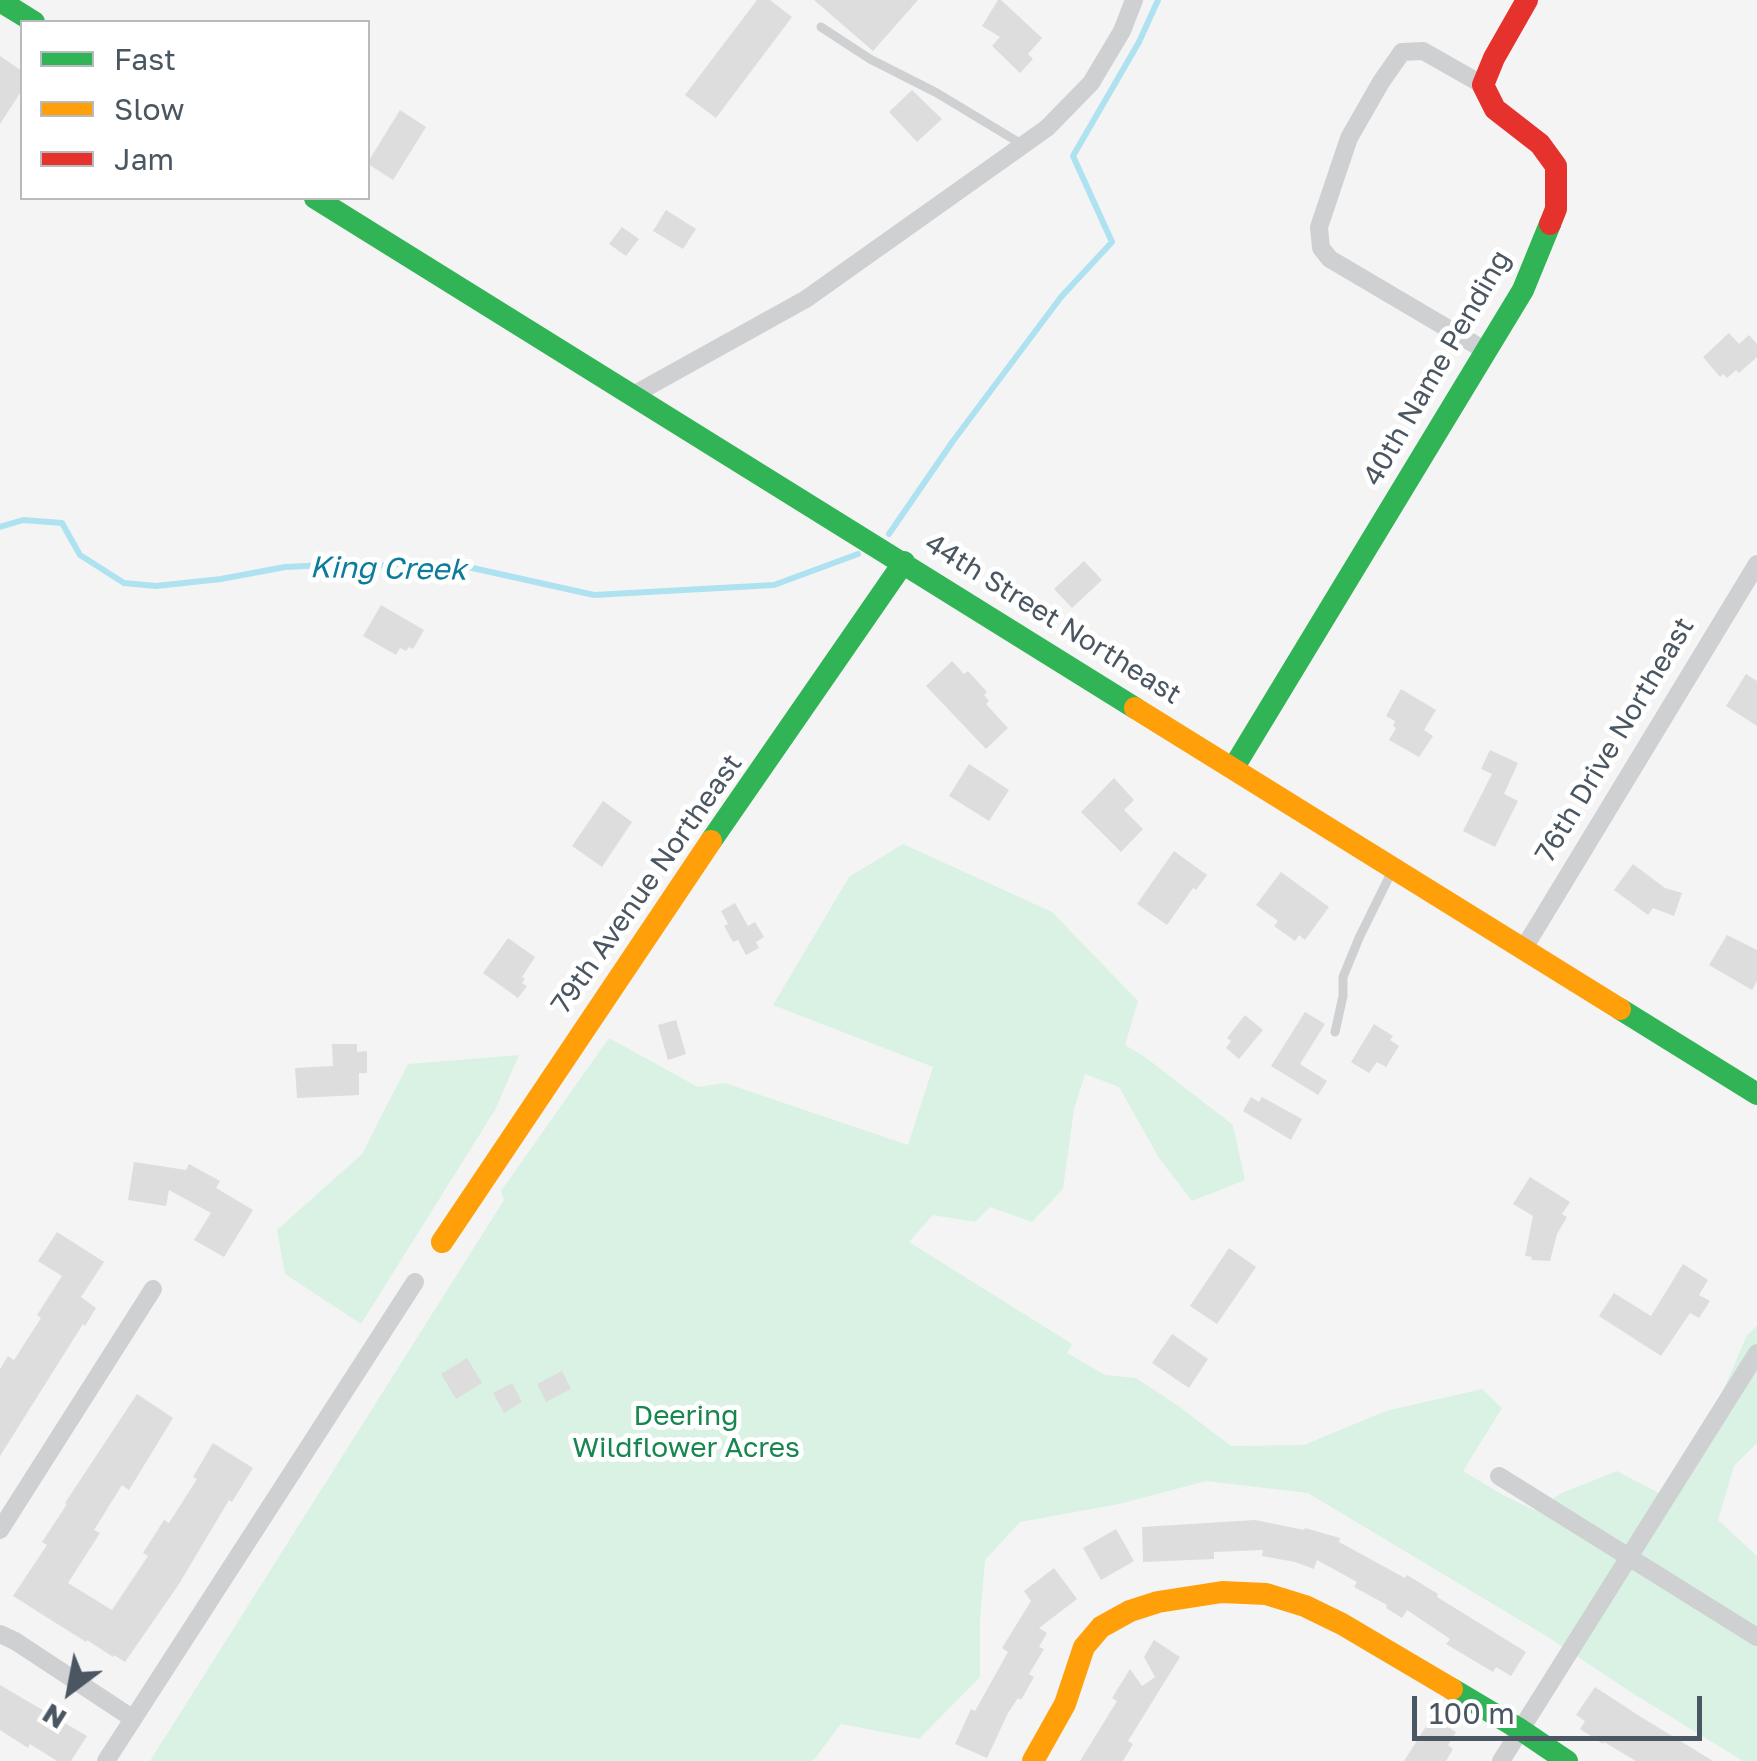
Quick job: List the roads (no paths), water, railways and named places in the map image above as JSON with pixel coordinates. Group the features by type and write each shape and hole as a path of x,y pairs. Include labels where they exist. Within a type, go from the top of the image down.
{"street":[{"path":"632,395 806,298 1047,128 1091,83 1122,30 1134,0"},
{"path":"1486,351 1330,259 1321,248 1318,227 1350,138 1402,52 1423,52 1484,85 1494,58 1527,0"},
{"path":"0,2 31,20"},
{"name":"40th Name Pending","path":"1234,768 1523,290 1556,209 1556,166 1540,144 1494,109 1484,85"},
{"name":"44th Street Northeast","path":"318,200 1757,1094"},
{"name":"79th Avenue Northeast","path":"442,1242 657,920 904,562"},
{"name":"76th Drive Northeast","path":"1524,948 1757,564"},
{"path":"106,1761 415,1282"},
{"path":"0,1530 153,1289"},
{"path":"1500,1761 1757,1353"},
{"path":"1499,1476 1757,1637"},
{"path":"1034,1761 1065,1704 1084,1647 1101,1627 1130,1611 1158,1602 1222,1592 1266,1594 1305,1606 1342,1624 1522,1730 1567,1761"},
{"path":"0,1634 132,1718"}],"lane":[{"path":"821,26 870,59 1023,145"},
{"path":"1335,1032 1344,996 1344,977 1394,867"}],"waterway":[{"name":"King Creek","path":"889,534 1061,297 1112,242 1073,156 1139,42 1158,0"},
{"name":"King Creek","path":"0,527 23,520 62,523 80,555 124,583 156,586 285,567 459,565 594,595 774,585 858,554"}],"park label":[{"name":"Deering Wildflower Acres","path":"686,1432"}]}
